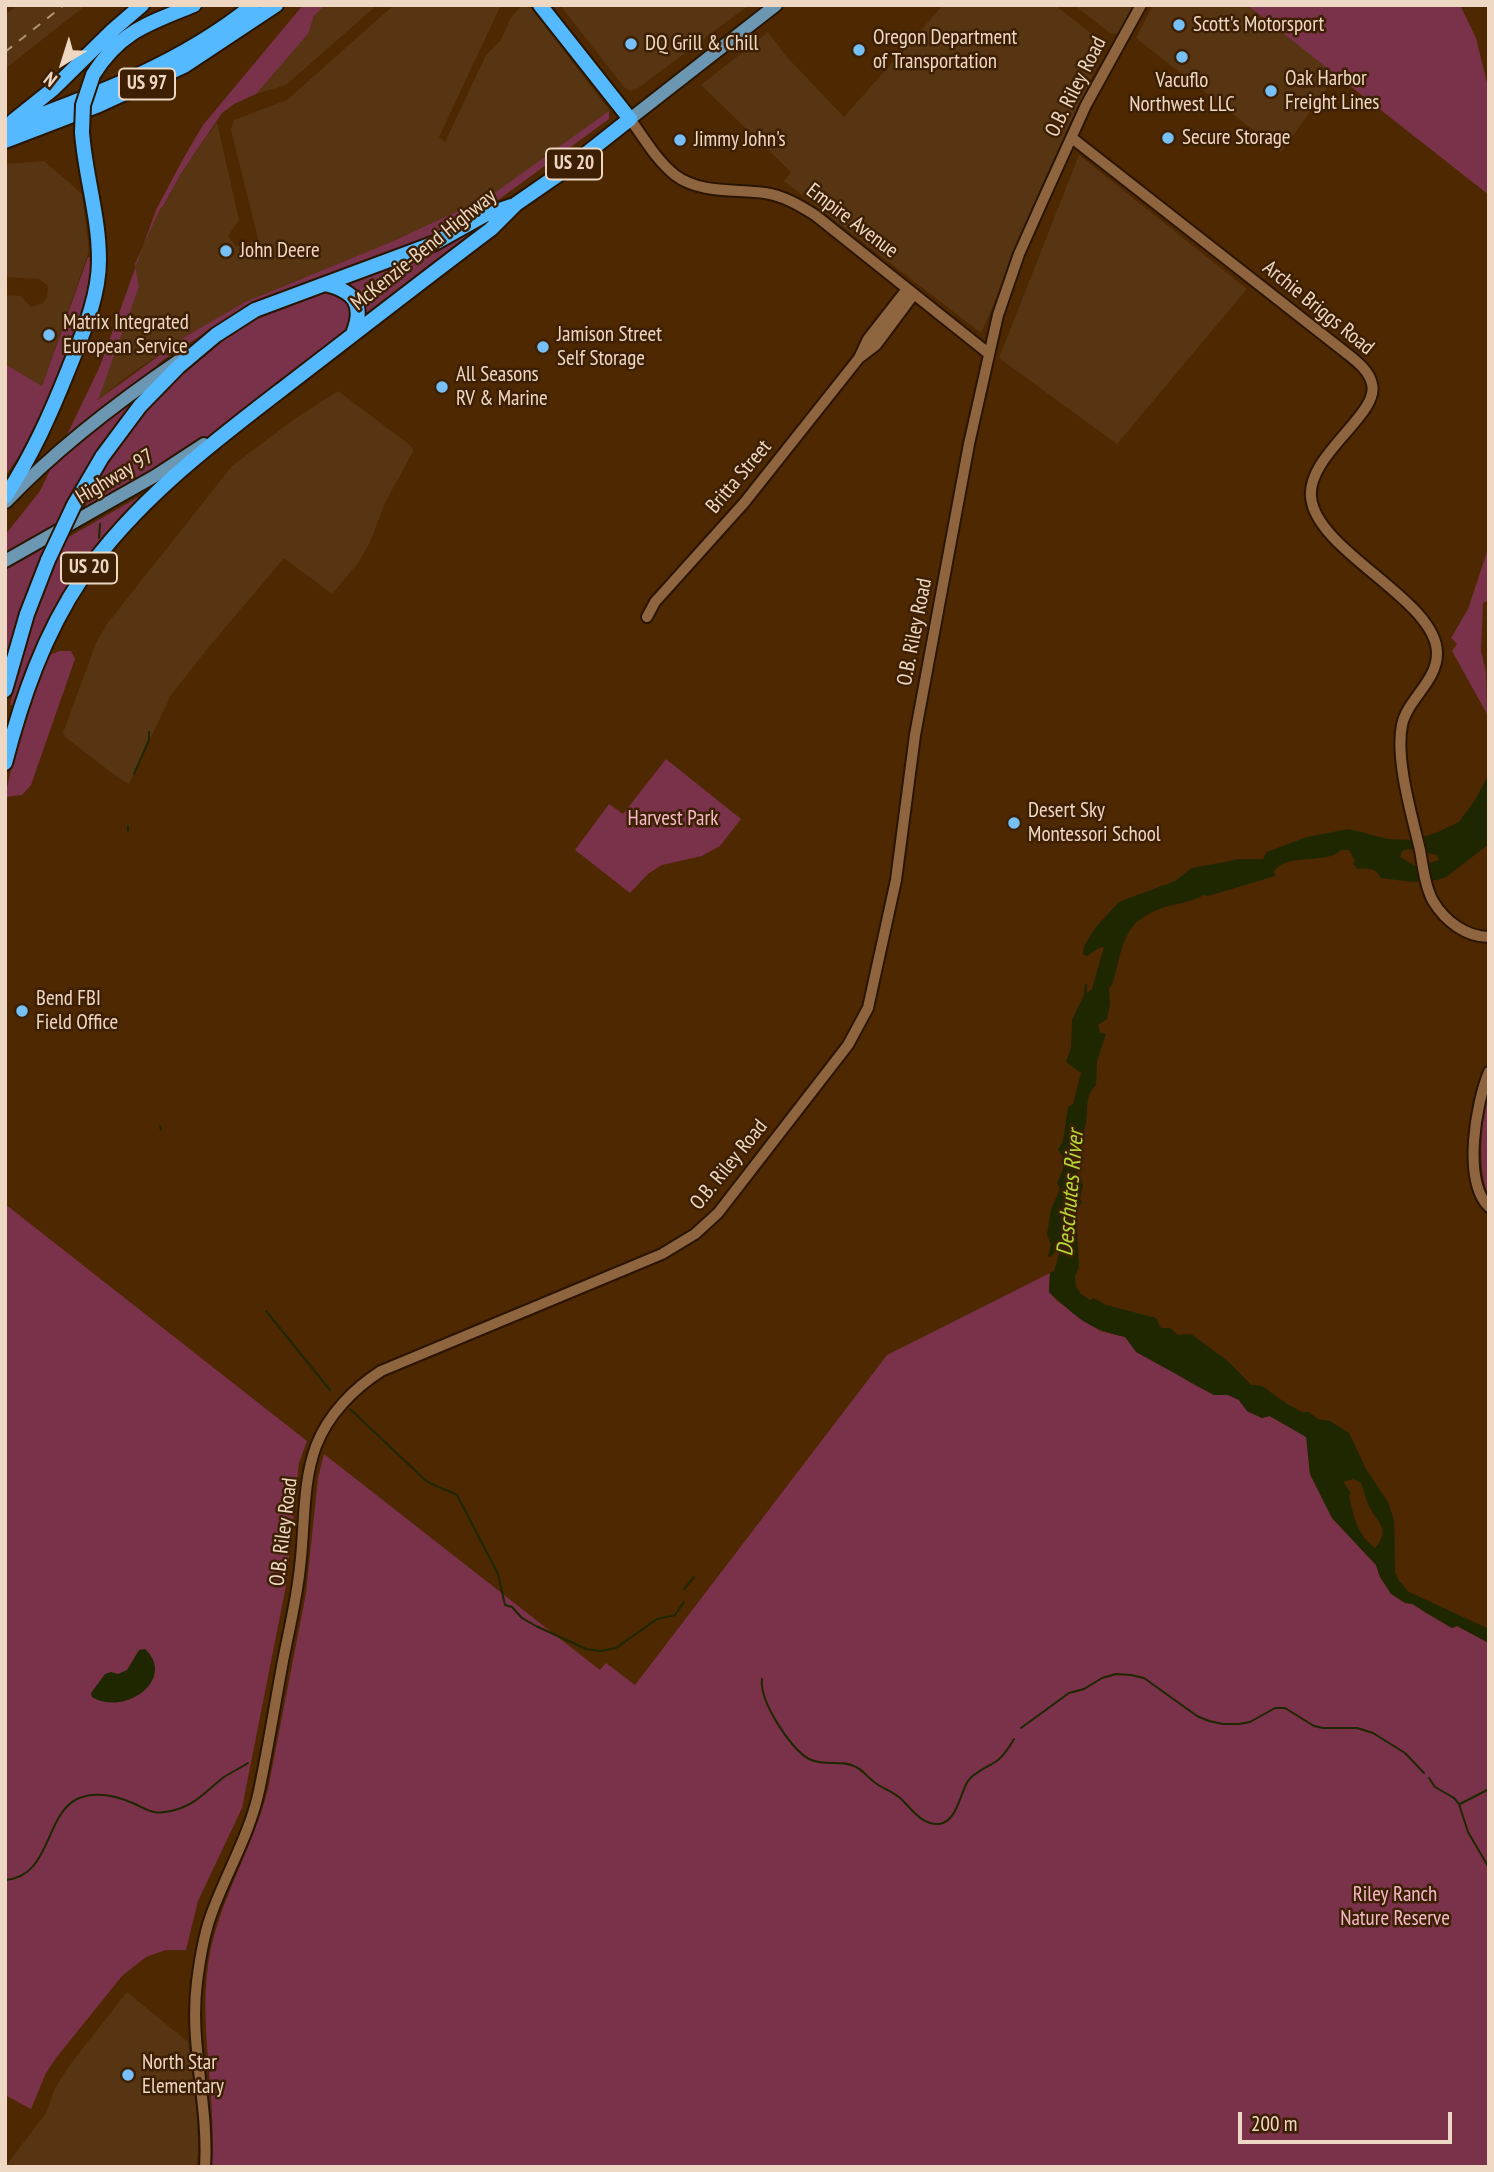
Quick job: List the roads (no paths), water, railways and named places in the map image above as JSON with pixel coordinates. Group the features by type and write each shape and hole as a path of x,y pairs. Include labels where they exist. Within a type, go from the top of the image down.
{"highway":[{"path":"5,127 53,89 142,5"},
{"path":"5,497 31,454 78,347 93,302 97,278 98,234 82,132 83,105 93,75 108,52 123,38 152,22 194,5"},
{"name":"US 97","path":"5,127 130,80 190,49 253,5"},
{"name":"US 97","path":"5,141 99,105 184,66 276,5"},
{"name":"Empire Avenue","path":"540,5 630,119"},
{"name":"US 20","path":"516,204 568,168 630,119"},
{"name":"McKenzie-Bend Highway","path":"5,690 27,614 74,505 102,457 139,406 178,367 216,335 255,310 435,243 485,215 516,204"},
{"name":"McKenzie-Bend Highway","path":"5,763 37,662 55,622 83,576 139,509 242,420 491,229 516,204"},
{"path":"325,284 348,292 356,303 359,314 353,334"},
{"path":"5,487 31,454"}],"main road":[{"name":"US 20","path":"630,119 776,5"},
{"path":"5,503 66,446 143,385 216,335"},
{"name":"Highway 97","path":"5,561 155,476 242,420"}],"street":[{"name":"O.B. Riley Road","path":"205,2167 206,2138 195,2048 194,2010 197,1980 212,1911 237,1854 258,1794 300,1569 308,1485 316,1447 325,1428 345,1402 367,1380 381,1371 681,1245 718,1213 856,1032 872,994 896,880 915,735 988,353 1004,295 1019,254 1086,105 1141,5"},
{"name":"Empire Avenue","path":"630,119 662,162 687,183 700,187 766,194 793,201 815,215 988,353"},
{"name":"Archie Briggs Road","path":"1072,138 1345,352 1368,375 1373,386 1369,401 1320,465 1312,482 1311,503 1325,529 1416,612 1435,639 1437,655 1434,667 1403,720 1401,757 1429,891 1439,910 1456,926 1471,934 1489,937"},
{"name":"Britta Street","path":"647,617 655,602 744,503 859,358 868,339 910,291"},
{"path":"1489,1072 1479,1098 1475,1167 1479,1192 1489,1207"}],"water":[{"name":"Deschutes River","path":"1489,774 1489,844 1446,877 1413,882 1381,878 1372,869 1358,869 1353,864 1355,861 1349,850 1341,850 1326,857 1289,862 1274,871 1275,876 1162,908 1138,921 1126,938 1109,988 1107,1019 1098,1025 1100,1033 1106,1034 1097,1061 1096,1085 1089,1098 1080,1144 1077,1172 1083,1185 1080,1199 1082,1202 1073,1214 1077,1228 1079,1267 1075,1276 1076,1287 1081,1294 1090,1300 1093,1298 1106,1305 1156,1318 1161,1328 1170,1328 1178,1335 1191,1334 1229,1362 1251,1385 1262,1386 1287,1404 1302,1412 1309,1412 1318,1419 1330,1421 1349,1433 1366,1469 1388,1502 1394,1520 1395,1572 1399,1581 1409,1592 1489,1629 1489,1643 1457,1626 1452,1628 1391,1594 1376,1565 1332,1518 1310,1474 1306,1437 1270,1416 1262,1418 1247,1411 1239,1400 1228,1395 1214,1395 1136,1352 1125,1337 1083,1321 1049,1292 1050,1273 1054,1271 1059,1254 1056,1250 1051,1257 1048,1256 1051,1245 1047,1235 1051,1209 1060,1189 1057,1183 1064,1166 1058,1150 1063,1141 1068,1107 1073,1104 1081,1073 1066,1062 1071,1048 1072,1020 1084,995 1085,984 1087,993 1092,989 1104,947 1087,956 1083,954 1084,946 1095,928 1119,902 1175,881 1192,868 1240,859 1263,859 1267,852 1307,837 1349,829 1387,839 1411,840 1436,833 1459,822","holes":["1409,849 1437,855 1439,860 1417,867 1400,857 1402,851","1353,1479 1361,1483 1368,1504 1383,1530 1375,1548 1360,1531 1352,1510 1349,1495 1351,1493 1343,1482"]},
{"path":"145,1649 153,1660 155,1672 151,1683 143,1692 132,1699 119,1702 105,1702 92,1697 91,1693 105,1674 118,1674 127,1670 139,1650"}],"waterway":[{"path":"99,538 100,524"},
{"path":"134,774 149,740 149,732"},
{"path":"128,826 128,831"},
{"path":"160,1126 161,1130"},
{"path":"266,1311 330,1390"},
{"path":"350,1409 424,1479 457,1495 498,1574 505,1605 512,1607 522,1618 586,1649 601,1651 616,1648 657,1619 675,1615 684,1602"},
{"path":"684,1589 694,1577"},
{"path":"1021,1728 1069,1693 1084,1689 1102,1678 1116,1674 1131,1675 1144,1678 1197,1716 1209,1721 1239,1724 1250,1722 1275,1708 1285,1708 1314,1726 1357,1728 1373,1733 1405,1753 1424,1773"},
{"path":"762,1679 765,1699 777,1723 801,1754 815,1761 845,1763 856,1767 900,1798 922,1819 933,1824 945,1822 950,1818 968,1781 998,1760 1014,1739"},
{"path":"5,1880 20,1876 31,1868 39,1858 58,1818 66,1807 77,1799 91,1795 106,1796 128,1801 153,1812 175,1810 191,1803 224,1777 248,1763"},
{"path":"1429,1778 1435,1787 1459,1804 1468,1832 1489,1868"},
{"path":"1460,1804 1489,1789"}],"railway":[{"path":"5,52 64,5"}],"place":[{"name":"Scott's Motorsport","path":"1179,25"},
{"name":"DQ Grill & Chill","path":"631,44"},
{"name":"Oregon Department of Transportation","path":"859,50"},
{"name":"Vacuflo Northwest LLC","path":"1182,57"},
{"name":"Oak Harbor Freight Lines","path":"1271,91"},
{"name":"Secure Storage","path":"1168,138"},
{"name":"Jimmy John's","path":"680,140"},
{"name":"John Deere","path":"226,251"},
{"name":"Matrix Integrated European Service","path":"49,335"},
{"name":"Jamison Street Self Storage","path":"543,347"},
{"name":"All Seasons RV & Marine","path":"442,387"},
{"name":"Desert Sky Montessori School","path":"1014,823"},
{"name":"Bend FBI Field Office","path":"22,1011"},
{"name":"North Star Elementary","path":"128,2075"}],"park label":[{"name":"Harvest Park","path":"673,819"},
{"name":"Riley Ranch Nature Reserve","path":"1395,1907"}]}
